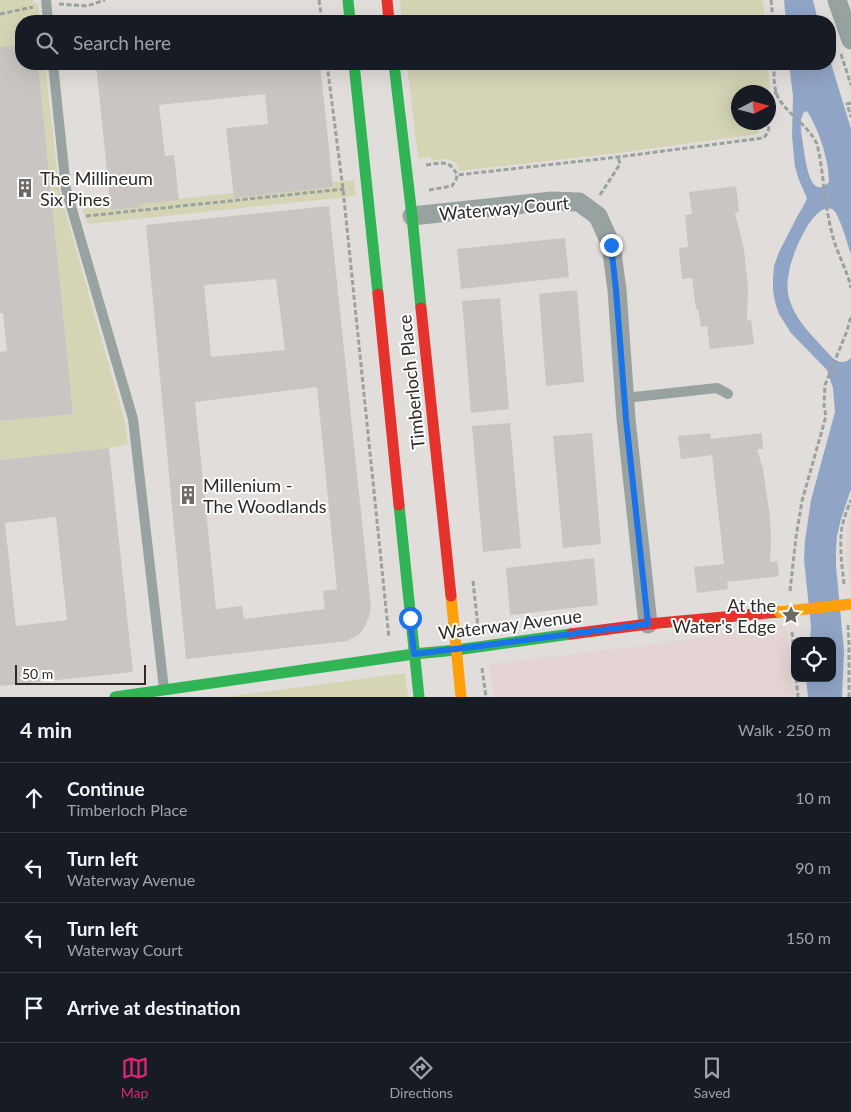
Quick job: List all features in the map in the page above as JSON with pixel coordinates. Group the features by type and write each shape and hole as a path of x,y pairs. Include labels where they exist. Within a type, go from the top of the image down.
{"street":[{"path":"348,0 349,15"},
{"path":"387,0 388,15"},
{"path":"837,0 851,40"},
{"name":"Timberloch Place","path":"355,70 419,697"},
{"name":"Timberloch Place","path":"395,70 412,216 461,697"},
{"name":"Waterway Court","path":"412,216 552,201 579,202 598,216 611,245 648,624"},
{"name":"Waterway Avenue","path":"115,697 164,693 414,654 648,624 851,604"}],"lane":[{"path":"46,0 47,15"},
{"path":"54,70 66,189 133,419 164,693"},
{"path":"625,398 717,388 728,394"}],"path":[{"path":"320,0 321,15"},
{"path":"771,0 772,15"},
{"path":"328,70 343,189 389,635 393,657"},
{"path":"774,70 774,83 780,101 817,144 834,243 847,271 851,288"},
{"path":"851,103 847,104 851,117"},
{"path":"457,175 763,138 768,130"},
{"path":"590,210 620,164 618,157"},
{"path":"409,192 446,188 452,186 456,180 457,175 454,168 449,164 426,165"},
{"path":"75,217 367,186"},
{"path":"790,598 796,537 802,501 826,416 824,406 825,385 840,350 851,316"},
{"path":"841,546 842,528 851,500"},
{"path":"792,624 793,637"},
{"path":"796,682 798,697"}],"shaded area":[{"path":"851,510 851,586 849,586 846,545 847,521"},
{"path":"786,624 794,697 493,697 490,664 664,643"}],"green space":[{"path":"0,0 32,0 38,4 39,15 15,15 15,46 0,47"},
{"path":"400,0 763,0 764,15 401,15"},
{"path":"39,70 46,70 59,189 125,422 128,444 109,448 0,460 0,421 73,414"},
{"path":"408,70 768,70 770,85 731,85 731,130 759,130 758,134 618,153 460,171 455,162 445,159 431,161 431,157 418,158"},
{"path":"354,180 356,196 88,224 82,209"},
{"path":"405,673 408,697 225,697"}],"water":[{"path":"784,0 813,0 817,15 785,15"},
{"path":"790,70 833,70 851,129 851,254 835,211 825,209 818,213 805,230 795,251 790,267 788,290 789,298 796,314 817,342 836,360 845,362 851,358 851,489 841,519 836,551 844,651 842,697 808,697 806,682 836,682 836,637 810,637 811,626 804,560 811,500 835,412 833,388 827,370 791,333 779,314 773,291 774,266 779,252 807,198 795,167 792,136 793,96","holes":["807,111 822,145 829,173 829,182 822,187 817,187 809,175 805,158 801,126 803,113"]}],"building":[{"name":"The Millineum Six Pines","path":"15,46 15,70 39,70 73,414 0,421 0,352 7,351 3,313 0,313 0,47"},
{"path":"97,70 321,70 333,187 234,198 226,128 268,124 265,94 159,105 165,156 174,155 179,200 140,204 141,207 111,210"},
{"path":"736,186 739,212 735,213 744,249 748,288 747,321 751,320 754,344 710,349 707,326 701,327 698,309 696,309 692,278 682,279 679,248 688,247 685,215 692,214 689,192"},
{"name":"Millenium - The Woodlands","path":"329,206 371,608 369,617 360,634 347,641 186,659 146,225","holes":["276,279 285,350 211,357 204,285","317,387 337,589 323,591 325,609 244,619 242,606 216,609 195,402"]},
{"path":"565,238 569,277 461,289 457,249"},
{"path":"577,290 584,382 546,386 539,294"},
{"path":"500,298 509,409 471,413 462,301"},
{"path":"510,423 521,548 483,552 472,426"},
{"path":"592,433 601,544 563,548 553,436"},
{"path":"710,433 711,439 762,433 763,449 757,449 763,469 770,517 770,562 777,561 779,576 727,582 728,589 697,593 694,567 724,564 712,455 681,459 678,436"},
{"path":"109,448 133,672 0,686 0,460","holes":["56,517 67,620 16,626 5,523"]},
{"path":"594,558 598,605 510,615 506,568"}],"traffic: fast":[{"path":"348,0 349,15"},
{"path":"355,70 378,294"},
{"path":"395,70 421,308"},
{"path":"399,505 419,697"},
{"path":"115,697 414,654 571,634"}],"traffic: slow":[{"path":"451,596 461,697"},
{"path":"779,612 851,604"}],"traffic: jam":[{"path":"387,0 388,15"},
{"path":"378,294 399,505"},
{"path":"421,308 451,596"},
{"path":"571,634 648,624 779,612"}],"place":[{"name":"The Millineum Six Pines","path":"25,188"},
{"name":"Millenium - The Woodlands","path":"188,495"},
{"name":"At the Water's Edge","path":"791,615"}],"route":[{"path":"410,618 414,654 648,624 626,419 611,245"}]}
